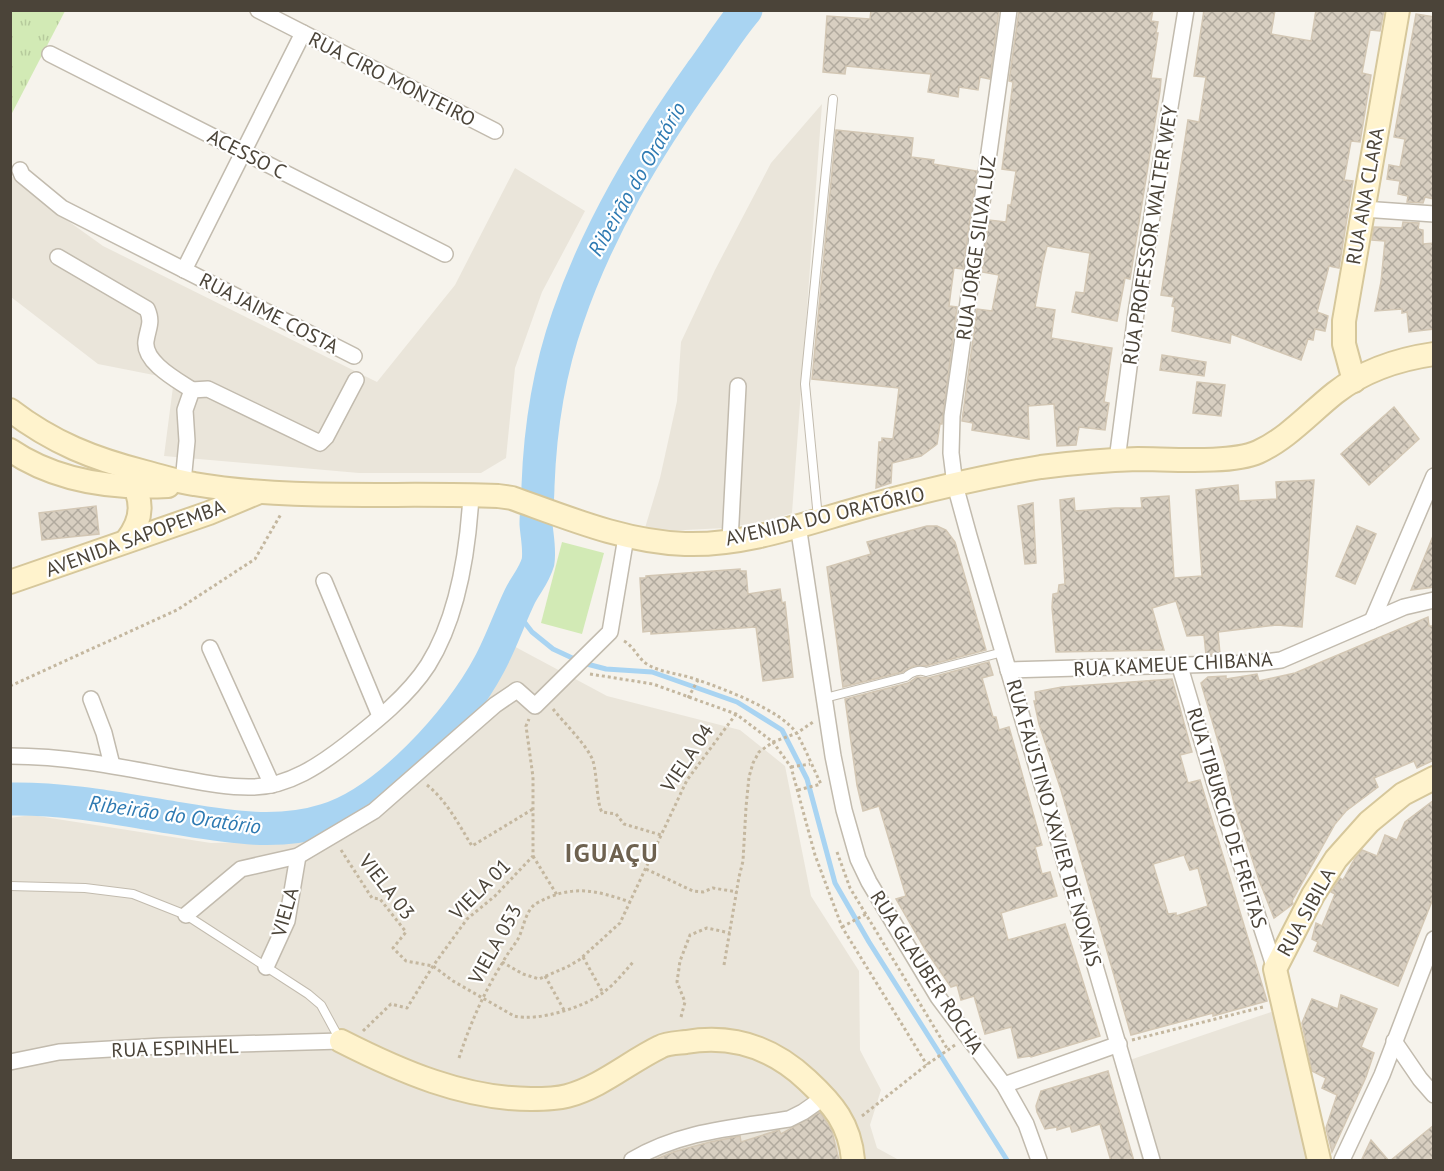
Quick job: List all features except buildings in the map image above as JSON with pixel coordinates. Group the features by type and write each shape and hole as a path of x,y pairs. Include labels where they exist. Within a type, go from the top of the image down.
{"main road":[{"name":"RUA ANA CLARA","path":"1354,381 1344,344 1344,321 1398,10"},
{"name":"AVENIDA DO ORATÓRIO","path":"15,416 71,448 123,466 188,483 292,494 498,496 512,498 619,535 685,544 730,541 775,532 955,485 1041,467 1117,460 1234,459 1258,452 1283,436 1338,391 1354,381 1408,358 1434,354"},
{"path":"10,450 47,470 94,484 135,487 188,483"},
{"path":"123,466 135,487 140,515 138,524 128,540"},
{"name":"AVENIDA SAPOPEMBA","path":"10,582 209,513 260,492"},
{"name":"RUA SIBILA","path":"1319,1161 1275,969 1313,895 1336,860 1369,822 1403,794 1434,778"},
{"path":"344,1043 383,1063 419,1077 490,1097 531,1099 567,1096 600,1083 662,1046 696,1040 724,1040 754,1046 781,1059 797,1071 840,1116 847,1128 853,1161"}],"street":[{"name":"RUA CIRO MONTEIRO","path":"258,10 495,131"},
{"name":"RUA JORGE SILVA LUZ","path":"955,485 951,453 952,416 1009,10"},
{"name":"RUA PROFESSOR WALTER WEY","path":"1117,460 1136,313 1186,10"},
{"name":"RUA JAIME COSTA","path":"184,270 303,33"},
{"name":"ACESSO C","path":"50,54 445,254"},
{"name":"RUA JAIME COSTA","path":"20,170 22,175 62,208 354,356"},
{"path":"1363,209 1434,214"},
{"path":"58,257 147,309 152,319 145,344 154,363 192,390 208,389 320,443 326,437 356,380"},
{"path":"730,541 738,386"},
{"path":"188,483 185,410 192,390"},
{"path":"1372,621 1434,476"},
{"name":"RUA FAUSTINO XAVIER DE NOVAIS","path":"955,485 1152,1161"},
{"path":"10,756 112,765 234,787 272,785 286,781 326,760 380,716 412,685 428,665 438,646 456,598 466,552 471,495"},
{"name":"RUA GLAUBER ROCHA","path":"808,523 831,745 844,810 858,859 869,882 938,997 1004,1085 1026,1124 1040,1161"},
{"path":"186,915 241,869 298,856 374,811 495,705 517,690 539,702 610,632 619,535"},
{"path":"324,581 380,716"},
{"name":"RUA KAMEUE CHIBANA","path":"1008,670 1180,667 1281,660 1404,607 1434,600"},
{"path":"210,648 272,785"},
{"name":"RUA TIBURCIO DE FREITAS","path":"1180,667 1216,788 1275,969"},
{"path":"91,699 104,733 112,765"},
{"name":"VIELA","path":"266,966 287,921 298,856"},
{"path":"1342,1161 1382,1075 1434,939"},
{"path":"1394,1041 1434,1095"},
{"name":"RUA ESPINHEL","path":"10,1062 59,1052 162,1046 344,1043"},
{"path":"1004,1085 1119,1044"},
{"path":"632,1161 646,1152 694,1134 789,1119 823,1098"}],"lane":[{"path":"808,523 805,384 833,99"},
{"path":"825,698 906,677 910,673 922,670 926,672 1003,651"},
{"path":"10,886 85,888 133,894 186,915 308,994 321,1005 344,1043"}],"path":[{"path":"10,686 177,610 255,559 292,494"},
{"path":"610,632 633,646 642,661 651,667 698,680 769,710 785,721 797,733 821,784 798,790"},
{"path":"577,665 653,684 736,714 773,742 791,767 815,855 842,927 928,1064"},
{"path":"688,698 698,680"},
{"path":"539,702 590,754 597,776 599,806 602,812 616,814 624,824 661,835"},
{"name":"VIELA 01","path":"344,1043 391,1004 407,1008 433,966 467,919 495,896 533,856 532,777 525,726 539,702"},
{"name":"VIELA 04","path":"545,976 583,957 620,922 687,780 736,714"},
{"path":"724,965 743,861 749,777 759,752 773,742 797,733"},
{"path":"791,767 811,764"},
{"path":"415,775 435,792 454,816 472,846 533,809"},
{"name":"VIELA 03","path":"332,836 372,898 380,899 406,932 393,948 406,961 433,966"},
{"path":"837,850 850,888 947,1051 847,1128"},
{"path":"533,856 556,895"},
{"path":"646,869 693,891 703,892 713,888 737,892"},
{"name":"VIELA 053","path":"459,1058 469,1026 502,962 519,937 528,914 535,905 556,895 585,890 600,892 630,902"},
{"path":"842,927 866,914"},
{"path":"681,1017 685,1002 677,982 678,970 690,934 707,928 730,933"},
{"path":"583,957 603,993"},
{"path":"433,966 453,981 513,1016 523,1018 583,1005 603,993 634,961"},
{"path":"502,962 531,977 538,979 545,976 564,1010"},
{"path":"1119,1044 1282,1003"}],"shaded area":[{"path":"822,104 792,513 772,520 725,528 665,531 645,528 660,478 677,401 681,342 715,270 771,163"},
{"path":"515,168 585,211 542,292 515,368 506,458 481,473 359,473 164,456 174,379 98,364 11,297 10,175 50,208 103,246 377,382 455,285"},
{"path":"495,636 607,696 740,730 785,766 811,896 859,971 860,1050 881,1090 870,1125 877,1148 899,1160 11,1160 10,818 31,815 211,843 310,841 416,756"},
{"path":"1280,1009 1314,1160 1142,1160 1115,1065"}],"green space":[{"path":"11,11 65,11 11,115"},
{"path":"562,542 604,553 582,634 541,623"}],"waterway":[{"name":"Ribeirão do Oratório","path":"10,799 72,802 250,828 288,828 326,820 373,796 396,778 441,733 460,710 489,665 538,562 536,519 543,422 561,337 580,284 609,221 643,160 681,101 746,10"},
{"path":"515,610 532,632 553,649 583,663 606,669 652,672 737,702 782,730 807,779 835,883 869,942 1007,1160"}],"district":[{"name":"IGUAÇU","path":"612,853"}]}
